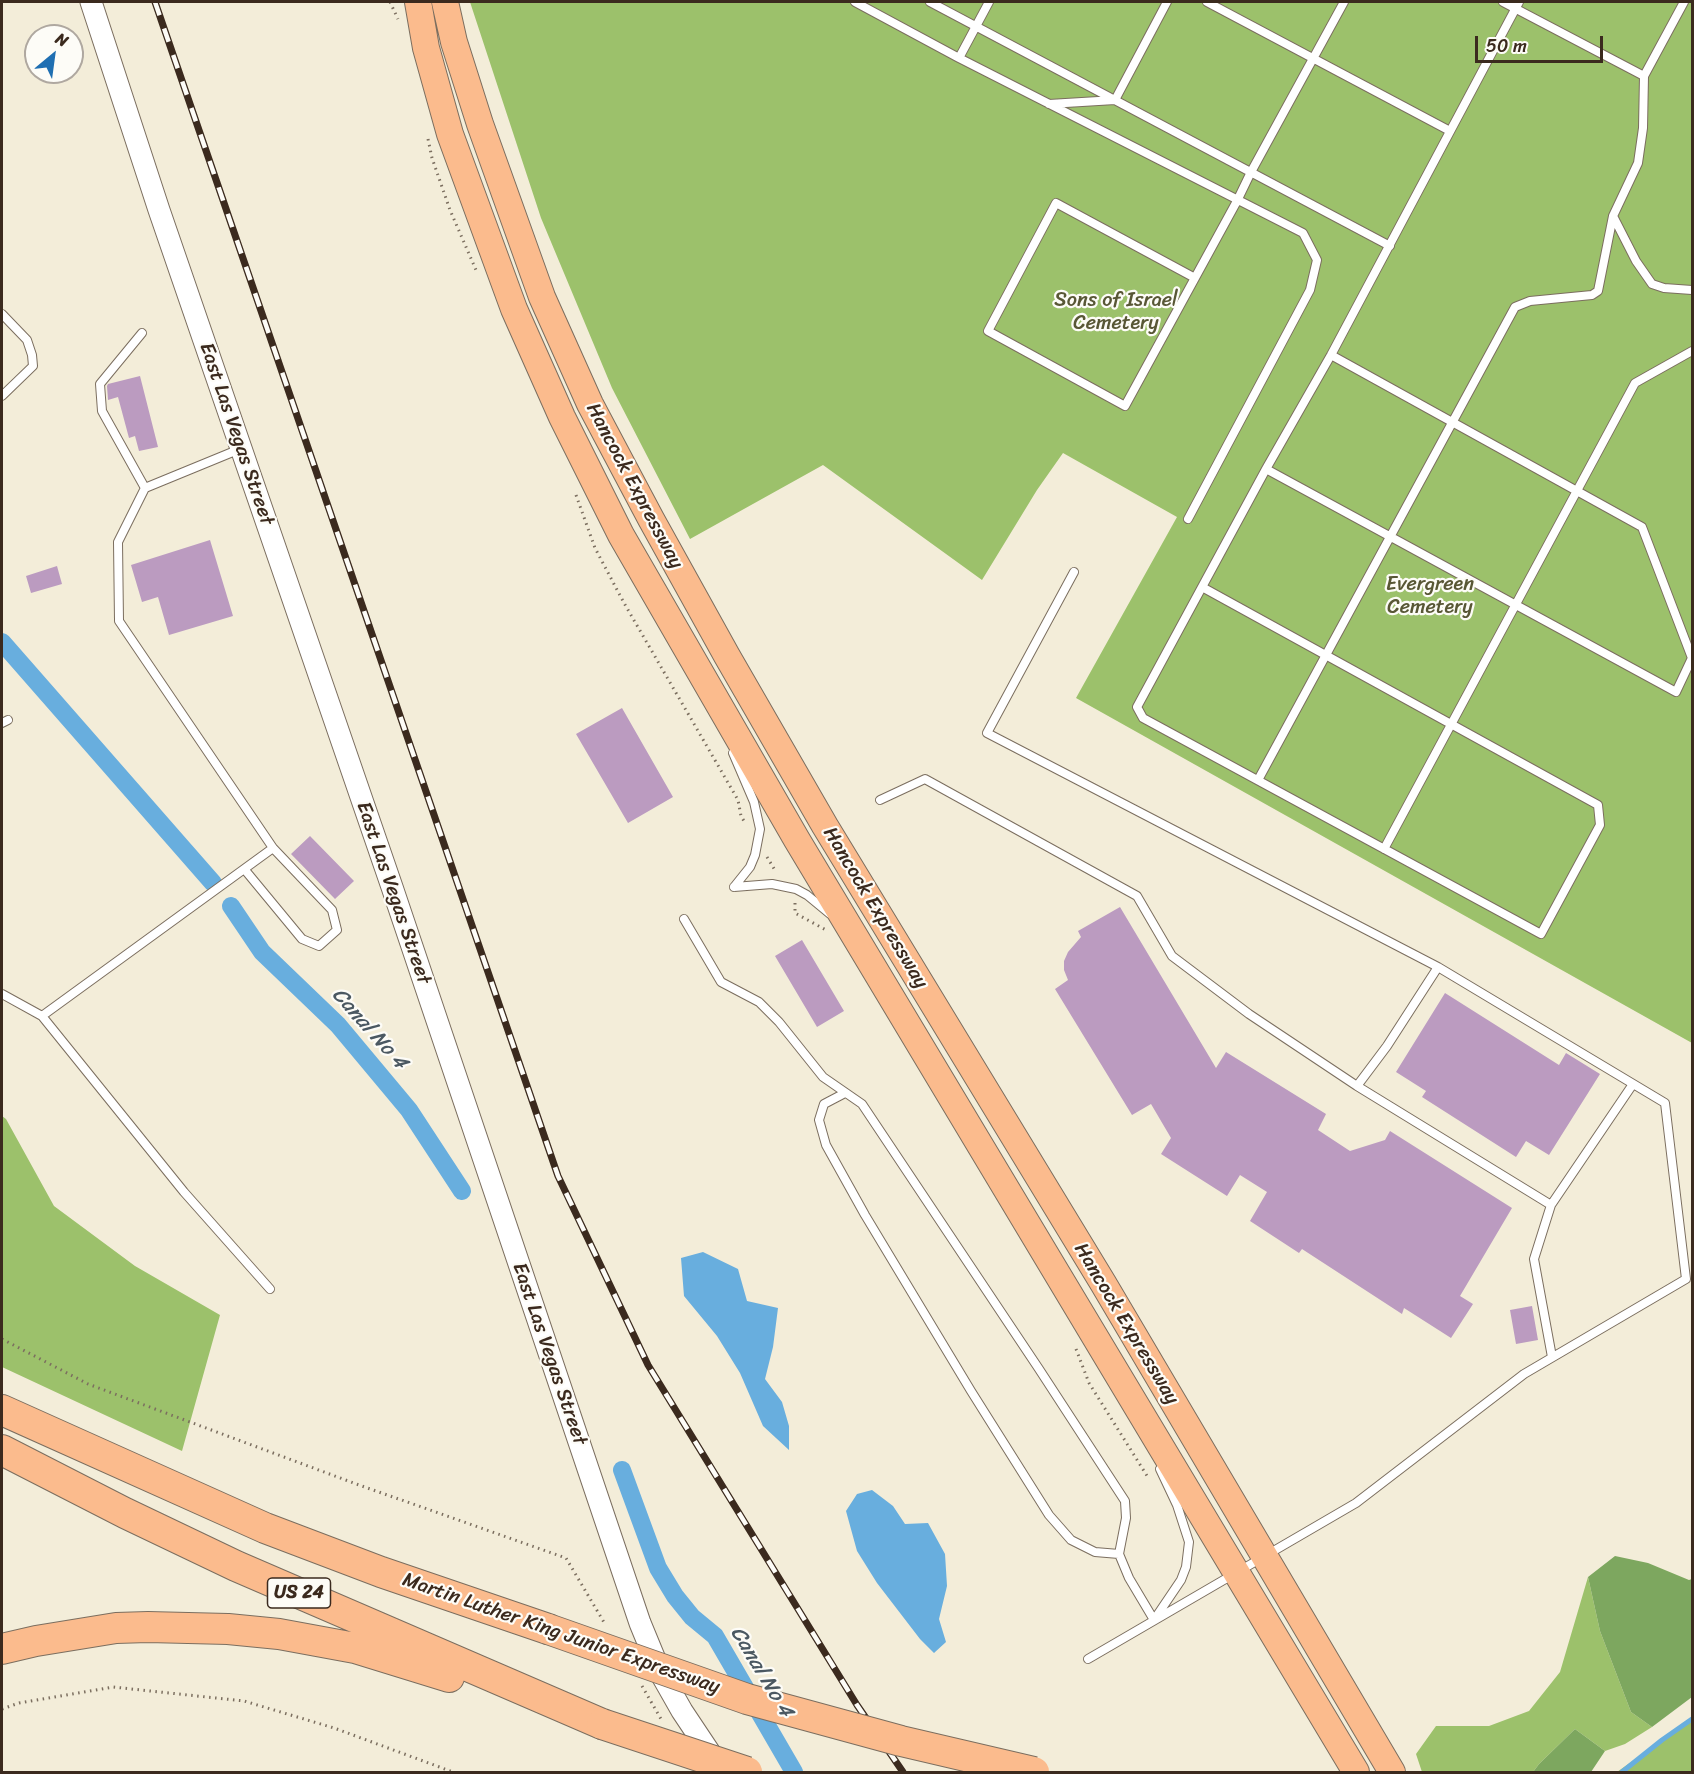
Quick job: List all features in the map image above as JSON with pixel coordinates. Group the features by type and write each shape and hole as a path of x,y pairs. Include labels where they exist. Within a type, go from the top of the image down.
{"highway":[{"name":"US 24","path":"2,1402 102,1456"},
{"path":"2,1410 102,1456"},
{"name":"US 24","path":"2,1450 125,1513 236,1566 602,1724 747,1773"},
{"name":"Martin Luther King Junior Expressway","path":"102,1456 265,1528 381,1572 747,1699 901,1741 1034,1773"},
{"path":"2,1649 68,1635 148,1626 228,1629 279,1634 365,1651 602,1724"}],"main road":[{"name":"Hancock Expressway","path":"418,2 426,48 450,134 514,309 562,417 621,535 863,950 1356,1773"},
{"name":"Hancock Expressway","path":"445,2 454,42 480,124 542,297 590,404 727,656 825,826 1097,1273 1392,1773"}],"street":[{"name":"East Las Vegas Street","path":"91,2 640,1623 682,1711 723,1773"}],"lane":[{"path":"855,2 958,58 1303,233 1317,260 1311,290 1188,519"},
{"path":"930,2 1389,246"},
{"path":"958,58 989,2"},
{"path":"1115,100 1167,2"},
{"path":"1207,2 1450,132"},
{"path":"1195,278 1056,203 988,332 1125,406 1195,278 1237,201 1344,2"},
{"path":"1503,2 1518,5 1644,76"},
{"path":"1258,780 1515,307 1530,301 1592,295 1598,291 1613,216 1638,163 1643,128 1644,76 1684,2"},
{"path":"1202,587 1598,805 1600,825 1541,934 1143,718 1137,707 1202,587 1266,470 1331,355 1518,5"},
{"path":"1048,104 1115,100"},
{"path":"1613,216 1636,261 1652,284 1664,288 1692,290"},
{"path":"2,314 27,340 33,366 2,396"},
{"path":"142,333 100,384 102,411 145,488"},
{"path":"1384,849 1635,383 1692,351"},
{"path":"1266,470 1676,692 1692,657 1642,527 1331,355"},
{"path":"241,448 145,488 118,542 119,621 273,848 332,910 337,930 319,946 302,939 245,870"},
{"path":"1074,572 987,733 1438,967 1665,1103 1686,1279 1524,1374 1356,1503 1088,1659"},
{"path":"697,668 759,818 759,842 755,855 750,867 734,887 772,884 796,889 807,895 832,916 863,950"},
{"path":"880,800 926,778 1137,896 1172,956 1249,1014 1357,1086 1551,1205"},
{"path":"42,1016 273,848"},
{"path":"684,919 701,951 722,982 759,1002 779,1022 823,1077 862,1104 1125,1501 1126,1518 1119,1554 1129,1578 1155,1620"},
{"path":"1357,1086 1387,1046 1438,967"},
{"path":"2,994 42,1016 184,1192 270,1289"},
{"path":"1552,1357 1534,1259 1551,1205 1634,1084"},
{"path":"846,1093 824,1104 819,1120 826,1145 865,1215 1049,1515 1071,1540 1095,1552 1119,1554"},
{"path":"1116,1373 1154,1454"},
{"path":"1155,1620 1181,1580 1186,1567 1189,1542 1177,1505 1158,1464"}],"path":[{"path":"2,1339 88,1383 358,1485 566,1558 608,1630"},
{"path":"638,1681 663,1722"},
{"path":"2,1709 19,1703 113,1687 244,1701 334,1728 453,1773"}],"green space":[{"name":"Evergreen Cemetery","path":"470,2 1692,2 1692,1043 1076,698 1177,517 1063,453 1037,490 982,580 823,465 690,539 612,388 541,218"},
{"path":"2,1116 6,1119 54,1206 135,1266 220,1315 182,1451 2,1367"},
{"path":"1615,1556 1648,1563 1689,1580 1692,1579 1692,1697 1652,1727 1631,1712 1600,1631 1588,1577"},
{"path":"1588,1577 1600,1631 1631,1712 1652,1727 1625,1744 1605,1751 1575,1729 1533,1772 1422,1772 1416,1754 1436,1726 1489,1726 1529,1711 1560,1672"},
{"path":"1692,1719 1692,1772 1617,1772 1662,1740"},
{"path":"1575,1729 1605,1751 1591,1772 1533,1772 1539,1764"}],"water":[{"path":"703,1252 738,1269 747,1301 778,1308 773,1347 765,1379 782,1402 789,1426 789,1450 763,1426 740,1373 717,1336 684,1296 681,1258"},
{"path":"872,1490 893,1506 905,1524 928,1523 945,1554 947,1586 939,1619 946,1642 934,1653 920,1639 877,1583 857,1551 846,1511 857,1494"}],"building":[{"path":"140,376 158,447 139,451 135,436 129,438 118,397 108,400 107,386"},
{"path":"210,540 233,616 169,635 158,597 142,602 131,565"},
{"path":"57,566 62,584 31,593 26,576"},
{"path":"622,708 673,797 628,823 576,734"},
{"path":"310,836 354,881 335,899 291,854"},
{"path":"1120,907 1216,1068 1226,1052 1326,1114 1318,1130 1350,1151 1385,1140 1390,1131 1512,1208 1460,1296 1473,1304 1451,1338 1404,1308 1402,1314 1302,1249 1299,1253 1250,1221 1267,1192 1240,1175 1227,1196 1161,1154 1171,1138 1151,1104 1132,1115 1055,989 1068,980 1064,970 1064,961 1068,952 1081,937 1078,931"},
{"path":"802,940 844,1011 817,1027 775,956"},
{"path":"1445,993 1559,1065 1566,1053 1600,1074 1549,1155 1526,1141 1516,1157 1422,1097 1426,1091 1396,1072"},
{"path":"1532,1306 1538,1340 1516,1344 1510,1310"}],"waterway":[{"name":"Canal No 4","path":"2,642 213,883"},
{"name":"Canal No 4","path":"231,906 262,952 338,1025 409,1110 462,1191"},
{"name":"Canal No 4","path":"622,1470 658,1568 675,1596 692,1617 715,1636 794,1772"},
{"path":"1622,1772 1692,1719"}],"railway":[{"path":"155,2 558,1176 648,1365 857,1705 903,1772"}],"park label":[{"name":"Sons of Israel Cemetery","path":"1116,312"}]}
